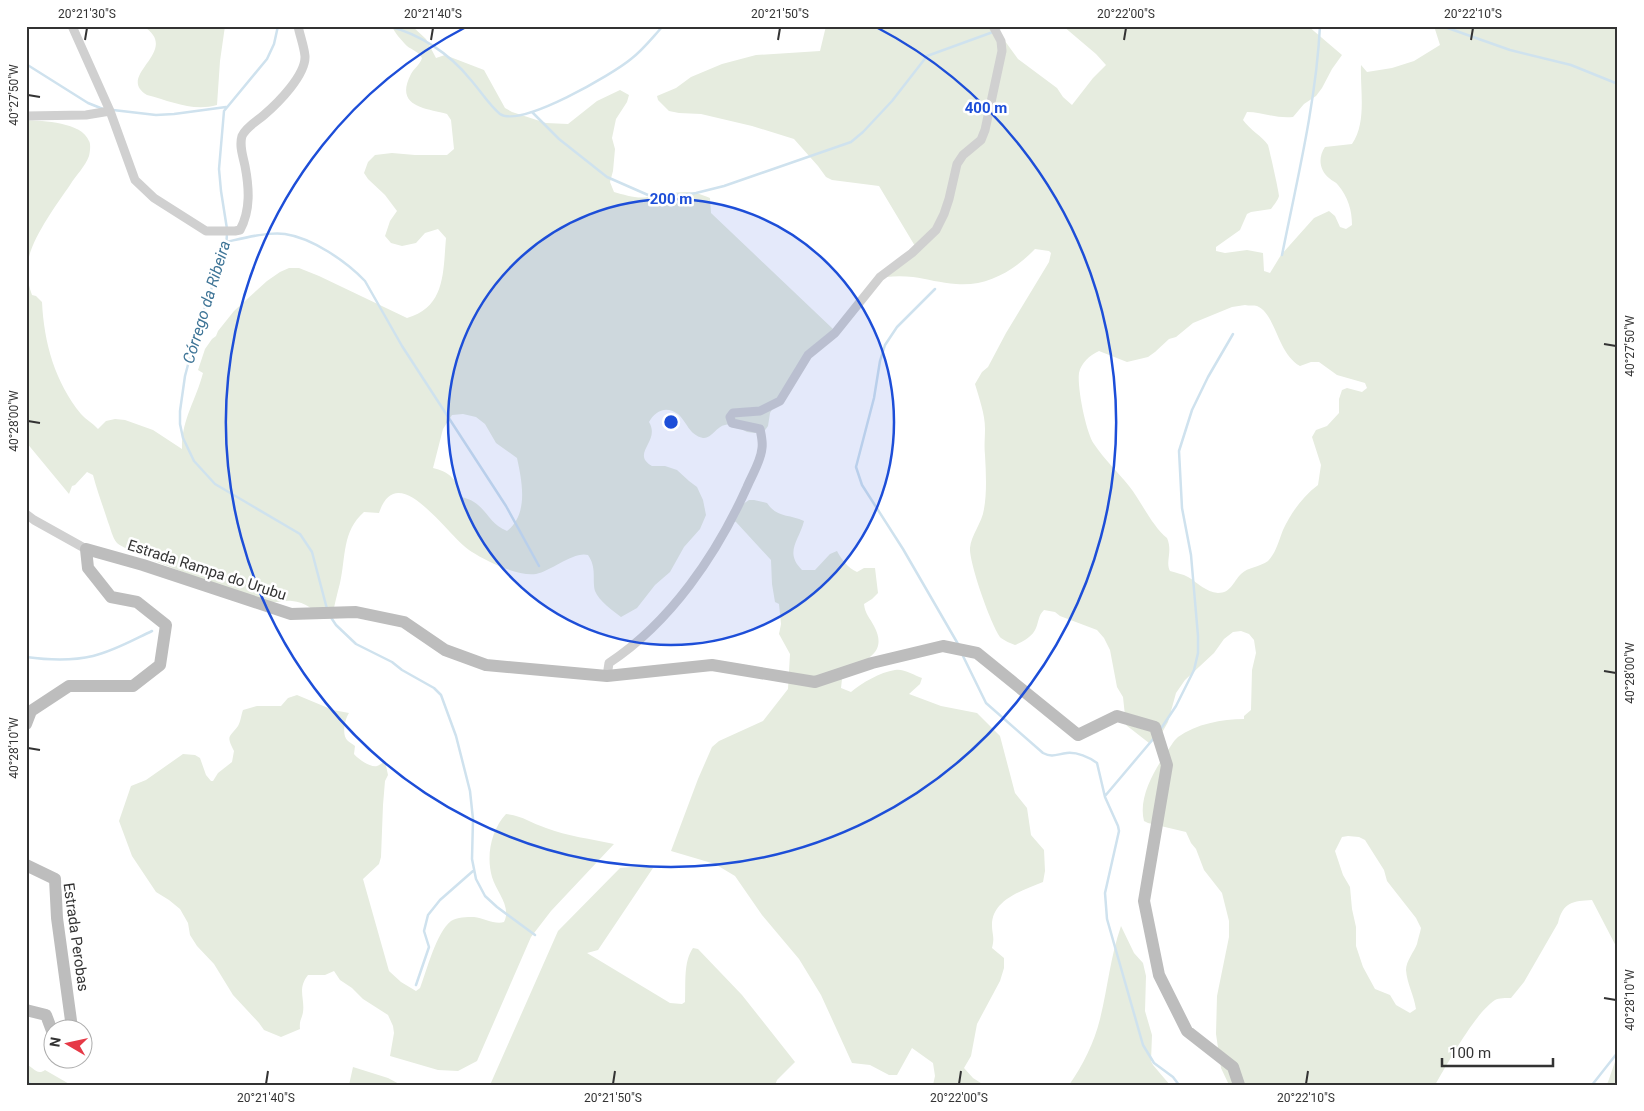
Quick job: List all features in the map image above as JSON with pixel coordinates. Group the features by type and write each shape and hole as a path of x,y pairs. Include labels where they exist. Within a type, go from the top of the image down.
{"street":[{"path":"72,26 110,112 135,180 154,198 206,231 240,230 244,222 247,210 248,184 241,147 243,135 246,130 271,108 300,74 305,55 298,26"},
{"path":"607,676 610,663 626,652 659,621 707,564 741,500 762,447 760,429 732,423 730,417 733,413 760,411 780,401 808,355 835,333 880,276 912,253 936,230 950,199 957,164 963,155 981,140 985,130 1002,50 1001,41 993,26"},
{"path":"26,116 86,115 110,112"},
{"path":"26,514 86,549 88,568 111,597 137,602 166,625 160,665 133,686 69,686 31,711 26,724"},
{"name":"Estrada Rampa do Urubu","path":"86,549 143,565 291,614 356,612 404,622 445,650 486,665 607,676 712,665 815,682 872,663 943,646 977,653 1078,735 1117,716 1155,727 1167,765 1144,901 1159,975 1187,1031 1233,1067 1239,1085"},
{"name":"Estrada Perobas","path":"26,865 55,879 57,918 71,1018"},
{"path":"26,1010 46,1015 47,1018"}],"shaded area":[{"path":"143,26 225,26 217,105 199,107 182,105 147,95 139,87 138,79 153,54 156,45 153,35"},
{"path":"392,26 412,26 426,39 436,58 445,55 484,70 505,108 546,123 568,124 597,101 620,90 629,95 627,102 616,119 612,138 615,149 610,182 614,192 648,197 686,192 710,198 711,213 833,329 834,332 826,337 781,394 770,413 768,426 763,433 747,432 728,425 722,426 709,437 703,438 694,434 674,411 661,411 651,418 649,422 652,429 651,435 644,456 646,461 652,466 665,466 677,470 697,487 703,500 706,515 700,529 684,547 670,572 655,585 637,608 621,617 606,606 597,595 594,587 592,564 588,555 569,558 536,574 512,571 472,552 424,506 410,497 398,493 387,498 379,513 364,512 352,527 346,545 332,618 325,619 301,603 289,601 270,602 259,599 190,575 125,548 117,543 113,536 93,475 87,472 72,486 69,494 26,442 26,120 52,122 70,126 85,135 90,144 87,160 45,222 34,243 28,262 27,275 29,287 32,295 42,302 48,347 64,389 81,414 98,429 106,421 115,419 125,420 153,430 182,449 186,420 203,373 198,370 205,349 234,311 267,281 280,272 289,268 299,268 407,318 420,313 436,297 443,275 446,238 438,229 425,233 416,243 402,246 391,243 385,236 390,221 397,211 364,173 368,162 375,155 392,153 447,155 454,149 451,120 447,114 421,107 409,100 406,93 407,85 411,74 422,58 417,52 407,46","holes":["463,414 476,417 485,424 496,443 517,458 522,487 521,506 519,516 507,531 494,522 475,503 460,497 458,486 448,474 433,468 443,429 452,415"]},
{"path":"826,26 994,26 1018,59 1057,88 1072,105 1106,65 1063,26 1308,26 1342,55 1316,96 1304,104 1293,117 1247,112 1243,120 1268,145 1279,196 1271,209 1247,214 1240,230 1216,247 1216,251 1225,253 1247,250 1263,253 1264,271 1270,273 1281,255 1314,218 1329,211 1335,216 1340,227 1346,229 1352,225 1347,199 1337,184 1323,171 1321,155 1325,147 1352,144 1357,135 1362,106 1361,65 1367,72 1392,68 1414,61 1440,45 1434,26 1618,26 1618,950 1592,900 1570,904 1560,916 1558,923 1524,982 1511,998 1495,1000 1487,1006 1462,1039 1435,1085 1229,1085 1221,1068 1216,1034 1217,996 1229,937 1229,921 1222,893 1204,870 1196,849 1186,832 1144,821 1143,803 1152,776 1178,737 1185,732 1210,723 1244,719 1244,716 1251,710 1252,670 1256,653 1254,640 1249,634 1241,631 1233,632 1224,639 1214,653 1185,680 1176,693 1168,722 1159,738 1149,743 1126,725 1123,697 1117,687 1110,650 1104,638 1097,630 1060,616 1055,612 1044,610 1035,631 1024,640 1015,645 1001,638 987,609 977,580 970,548 972,538 983,514 986,489 985,423 975,384 982,372 988,367 1006,333 1049,262 1051,253 1035,249 1019,264 1000,276 979,283 956,284 913,277 886,277 915,246 879,186 832,180 826,177 794,139 752,126 701,114 669,111 658,100 657,96 676,88 691,77 722,64 756,55 820,51","holes":["1257,306 1263,310 1273,325 1286,352 1300,366 1311,362 1319,362 1337,375 1365,383 1367,388 1362,392 1347,388 1342,390 1339,399 1339,413 1327,426 1316,430 1312,437 1321,465 1318,485 1293,511 1271,558 1265,563 1244,572 1229,589 1218,593 1206,589 1186,576 1170,571 1168,564 1169,543 1167,538 1156,527 1129,486 1102,455 1091,438 1083,410 1079,388 1079,373 1086,360 1099,351 1127,362 1148,357 1169,339 1176,337 1193,323 1232,307","1342,837 1359,837 1365,840 1384,870 1387,881 1416,918 1421,928 1417,944 1406,967 1416,1009 1410,1013 1396,1005 1390,995 1375,989 1363,967 1356,946 1356,927 1350,887 1343,875 1335,851"]},
{"path":"749,500 767,503 779,513 804,521 793,552 797,564 802,570 815,570 830,554 837,551 845,563 857,572 864,568 875,568 878,593 864,604 878,636 878,643 876,650 866,660 843,670 841,688 851,692 877,675 889,671 905,671 922,678 920,684 909,694 941,706 977,713 1000,736 1015,793 1027,808 1031,835 1044,850 1045,871 1043,882 1010,897 997,908 993,916 992,948 1004,958 1004,968 1000,981 977,1024 971,1056 964,1068 973,1078 984,1085 933,1085 935,1076 933,1063 912,1048 897,1075 889,1075 870,1065 852,1063 821,995 799,959 762,915 735,876 715,864 671,851 712,747 719,741 763,721 788,689 790,654 779,634 781,624 779,604 775,602 771,560 736,522 731,520 737,508"},
{"path":"297,695 333,710 349,713 344,731 348,741 355,746 354,754 361,761 371,766 377,766 385,761 388,775 385,781 381,857 379,864 363,879 389,971 401,982 416,991 420,988 436,943 451,921 459,918 474,917 497,923 504,922 506,916 505,905 492,877 490,852 493,835 506,814 517,816 562,833 614,844 551,911 531,937 477,1061 458,1071 438,1070 390,1056 394,1033 388,1015 363,999 340,980 334,971 325,975 308,975 305,980 302,989 303,1014 300,1029 281,1037 264,1030 233,995 214,964 197,946 190,935 188,923 180,909 156,892 132,856 119,821 131,786 146,780 183,754 195,755 200,758 206,775 213,781 218,773 232,762 234,751 229,739 239,724 243,710 257,706 281,706 288,698"},
{"path":"643,866 653,868 598,950 587,953 670,1003 682,1004 685,1002 688,960 693,948 698,949 742,995 795,1062 777,1080 775,1085 490,1085 558,931 620,868"},
{"path":"1121,926 1134,953 1143,963 1146,976 1145,1011 1152,1035 1151,1061 1170,1085 1069,1085 1088,1054 1098,1028 1114,950"},
{"path":"1618,1053 1618,1085 1606,1085 1608,1082"},
{"path":"26,1064 37,1072 45,1070 71,1085 26,1085"},
{"path":"353,1067 388,1078 401,1085 349,1085"}],"waterway":[{"name":"Córrego da Ribeira","path":"227,229 219,169 224,111 267,59 274,44 278,26"},
{"path":"388,26 412,34 444,53 474,83 500,114 511,116 546,107 606,76 643,48 663,26"},
{"path":"997,30 1003,26"},
{"path":"1282,255 1310,113 1320,26"},
{"path":"1442,26 1510,50 1571,65 1618,84"},
{"path":"532,112 559,139 607,177 648,195 696,193 724,186 851,142 892,101 927,56 993,32"},
{"path":"26,64 88,103 103,109"},
{"path":"113,110 156,115 226,107"},
{"name":"Córrego da Ribeira","path":"227,234 226,247 198,327 185,376 180,411 183,438 194,461 215,484 300,534 312,552 327,609"},
{"path":"226,242 270,234 295,236 317,245 338,258 365,281 402,346 506,506 539,566"},
{"path":"935,289 897,327 885,345 880,361 874,398 856,467 862,485 903,549 958,644"},
{"path":"1160,730 1176,706 1194,670 1198,653 1191,555 1182,508 1179,451 1192,410 1208,377 1233,334"},
{"name":"Córrego da Ribeira","path":"330,616 336,625 356,644 392,662 402,670 434,688 441,695 456,736 470,791 473,819 472,859 476,879 485,896 535,935"},
{"path":"26,657 60,660 93,656 116,648 152,631"},
{"path":"962,654 986,703 1043,753 1052,755 1075,753 1097,763 1105,797 1119,831 1105,893 1107,919 1143,1045 1154,1063 1173,1077 1179,1085"},
{"path":"1105,796 1154,738"},
{"name":"Córrego da Ribeira","path":"416,985 429,947 424,931 428,915 440,900 473,871"},
{"path":"1592,1085 1618,1052"},
{"path":"26,1081 32,1085"}]}
